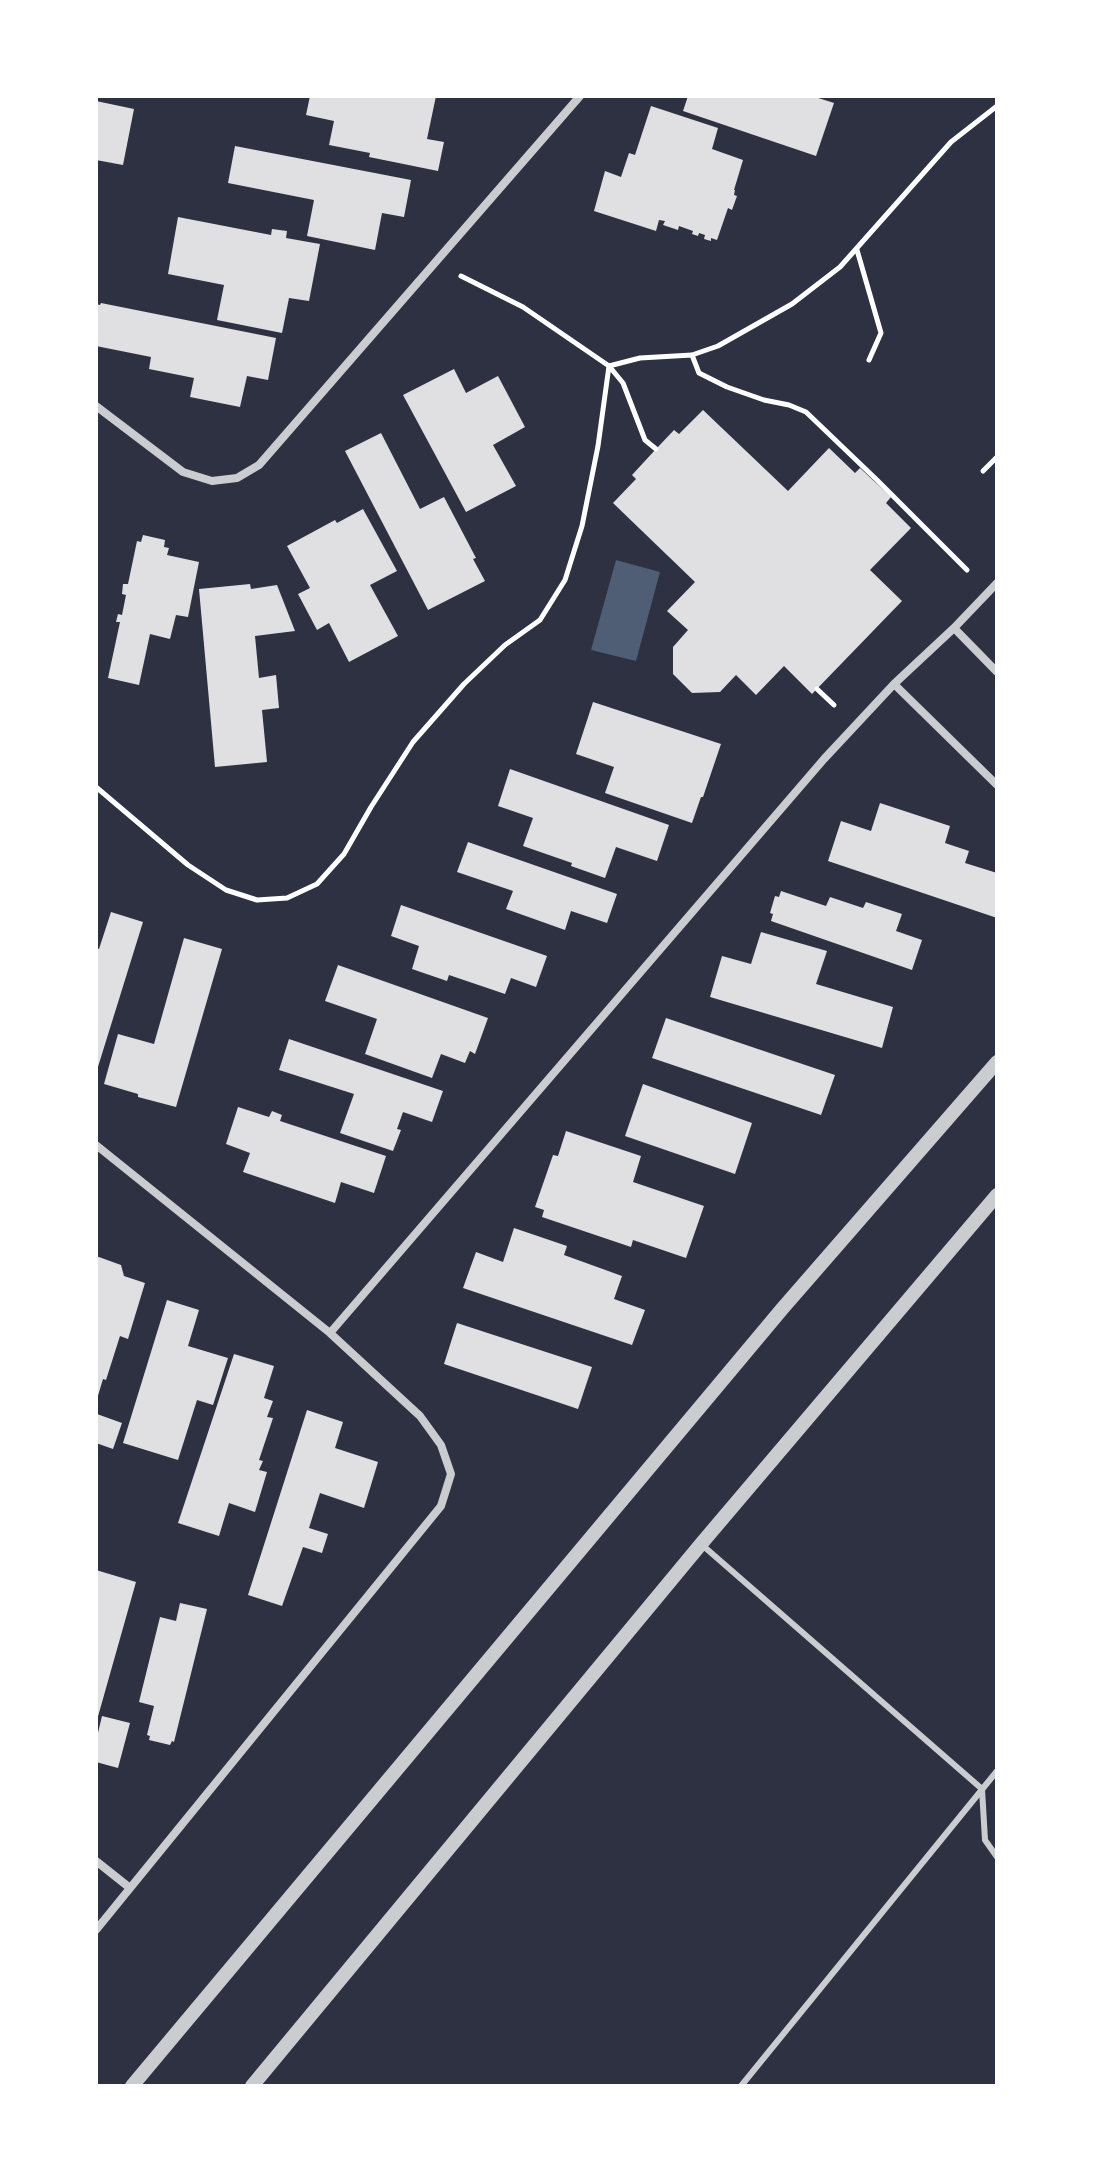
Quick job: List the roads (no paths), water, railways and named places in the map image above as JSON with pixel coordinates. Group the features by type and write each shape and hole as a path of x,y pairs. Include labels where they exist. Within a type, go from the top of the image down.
{"street":[{"path":"96,406 183,472 212,481 237,478 259,465 580,96"},
{"path":"330,1333 824,759 894,684 994,586"},
{"path":"954,628 997,672"},
{"path":"894,684 997,785"},
{"path":"132,2086 771,1321 997,1062"},
{"path":"96,1145 330,1333 420,1416 441,1445 451,1474 441,1506 96,1930"},
{"path":"252,2086 701,1544 997,1195"},
{"path":"96,1861 130,1888"}],"lane":[{"path":"701,1544 982,1789 985,1840 997,1857"},
{"path":"741,2086 997,1771"}],"water":[{"path":"616,560 660,572 636,661 591,650"}]}
